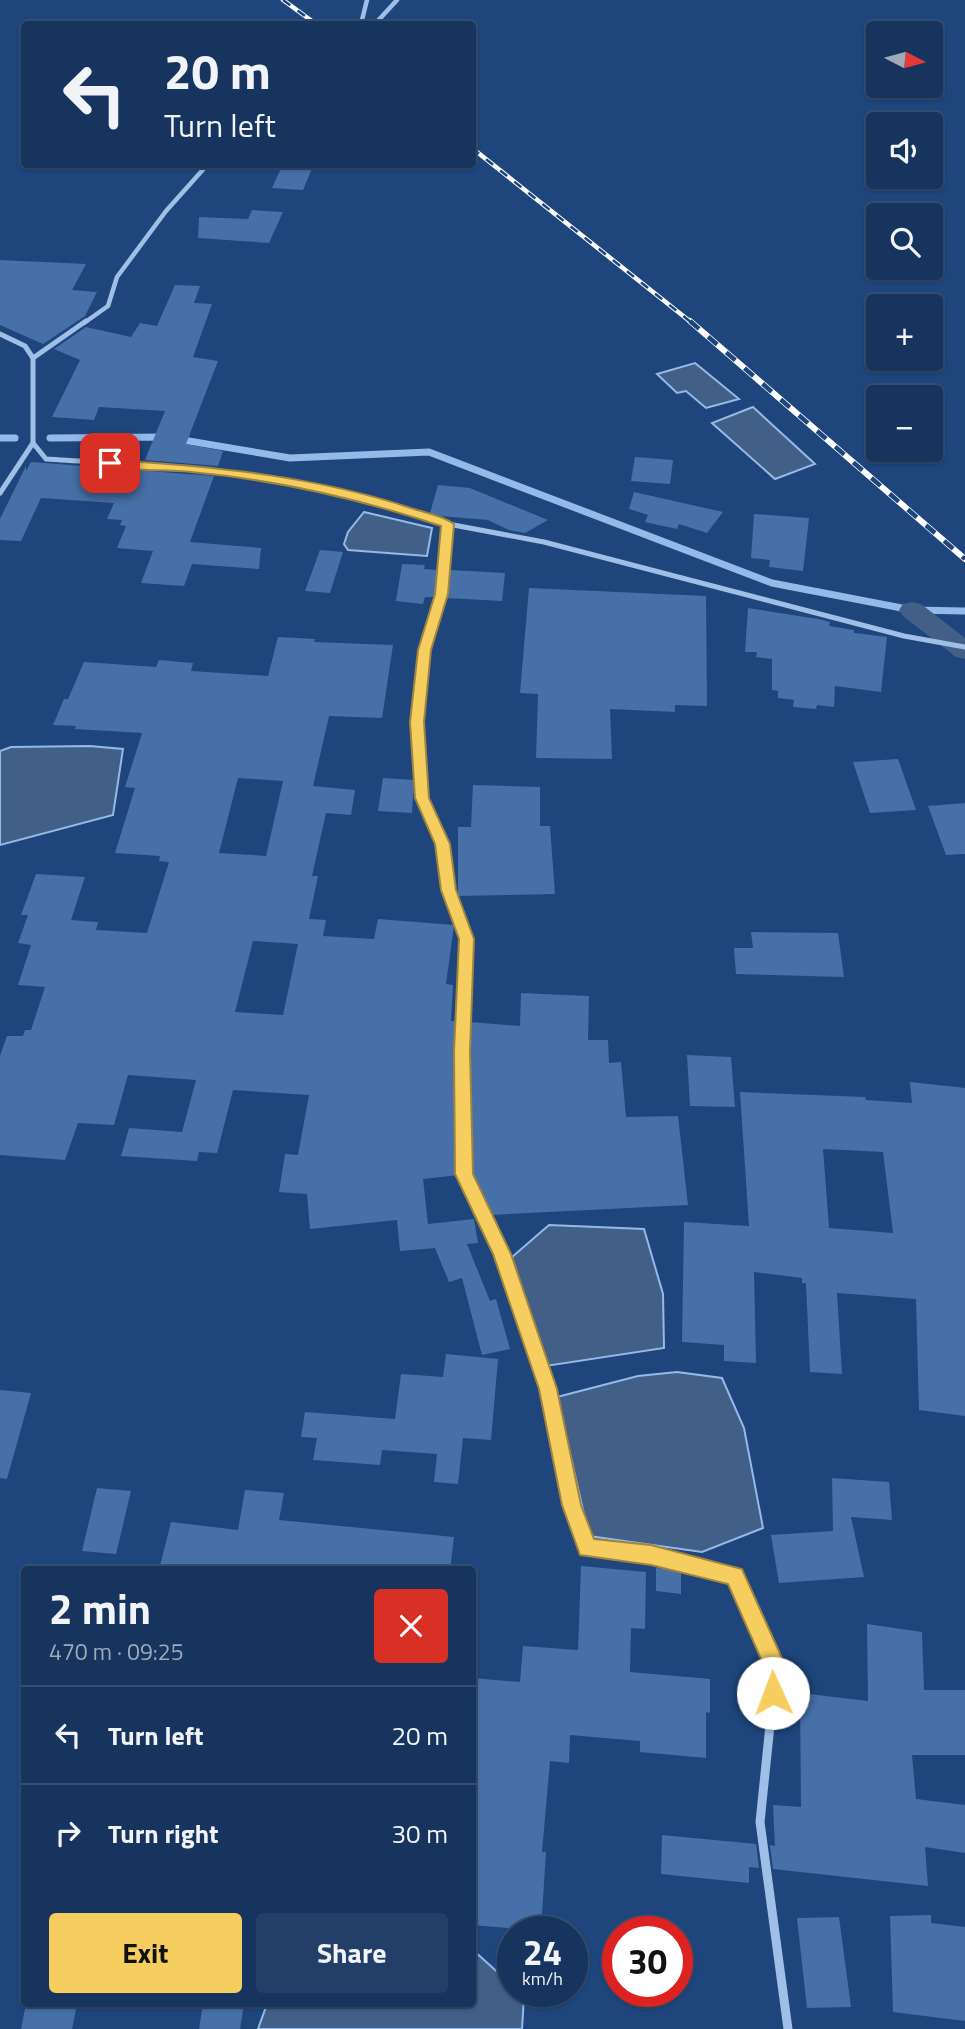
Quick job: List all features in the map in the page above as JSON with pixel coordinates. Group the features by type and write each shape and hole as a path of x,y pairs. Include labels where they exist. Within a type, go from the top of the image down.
{"street":[{"path":"362,21 367,0"},
{"path":"378,21 397,0"},
{"path":"33,358 108,306 117,277 166,211 204,168"},
{"path":"0,334 25,346 33,358 33,443 0,493"},
{"path":"33,443 46,458 191,468 302,484 393,506 448,524 544,542 904,636 965,647"},
{"path":"448,524 442,594 425,650 417,722 422,798 442,844 449,890 467,939 462,1052 464,1174 502,1254 548,1389 572,1505 587,1548 651,1555 735,1576 776,1667 760,1822 788,2029"}],"water":[{"path":"695,363 739,399 706,408 686,391 677,393 657,374"},
{"path":"753,407 815,464 775,479 712,423"},
{"path":"364,512 432,528 427,556 348,550 344,544 348,532"},
{"path":"90,746 123,749 113,815 0,845 0,751 11,747"},
{"path":"549,1225 644,1229 663,1294 664,1348 546,1366 512,1257"},
{"path":"677,1372 722,1378 744,1428 763,1528 702,1552 589,1536 557,1397 638,1376"},
{"path":"476,1953 497,1972 497,2007 523,2007 522,2029 258,2029 266,2007 476,2007"}],"building":[{"path":"281,168 312,168 303,190 272,188"},
{"path":"252,210 283,212 269,243 198,238 199,217 248,219"},
{"path":"0,260 86,264 72,290 97,292 85,316 43,344 0,325"},
{"path":"175,285 200,286 194,303 212,304 193,357 218,361 186,444 223,451 218,466 145,460 165,411 99,407 94,420 52,417 80,360 54,349 86,327 131,337 140,323 157,326"},
{"path":"635,457 673,460 670,484 631,481"},
{"path":"31,462 214,476 190,542 261,548 259,569 192,564 184,586 141,583 153,551 117,548 126,526 120,525 122,520 107,519 114,503 41,498 21,541 0,540 0,519 26,466 26,471"},
{"path":"438,485 470,488 548,520 525,533 509,530 488,520 430,513"},
{"path":"634,492 723,512 707,533 679,524 677,529 645,522 648,515 629,509"},
{"path":"754,514 809,518 803,571 769,567 770,560 751,558"},
{"path":"320,550 343,552 330,593 305,591"},
{"path":"402,564 425,565 424,569 438,570 435,597 425,597 423,604 396,601"},
{"path":"449,570 505,573 502,601 446,598"},
{"path":"529,588 706,596 707,706 675,705 675,712 610,709 612,759 536,758 538,694 520,693"},
{"path":"748,608 818,619 830,622 829,626 854,630 854,633 887,637 881,692 835,686 834,707 817,705 816,709 793,707 794,700 778,698 778,691 772,690 772,659 756,657 757,652 745,652"},
{"path":"278,637 315,639 314,642 393,645 382,718 329,716 313,786 355,790 351,815 326,813 312,876 318,876 309,919 326,920 323,936 374,939 378,919 454,925 446,984 453,985 451,1021 457,1021 458,1175 423,1179 428,1224 474,1219 478,1243 467,1244 490,1301 496,1299 510,1349 482,1355 462,1278 449,1282 435,1248 400,1251 397,1220 310,1229 307,1194 279,1192 285,1154 298,1155 309,1095 233,1090 217,1153 199,1152 197,1161 121,1156 129,1128 182,1132 196,1080 128,1075 114,1125 78,1123 65,1160 0,1155 0,1056 7,1036 23,1036 25,1030 31,1030 45,987 18,985 31,945 18,943 28,915 21,915 36,874 85,877 71,920 98,922 96,930 147,933 169,862 159,861 160,856 115,853 135,788 125,787 142,733 53,725 84,662 156,667 159,660 193,663 191,671 268,676","holes":["238,778 283,781 266,856 219,853","253,941 298,944 283,1015 235,1012"]},
{"path":"898,759 916,810 870,813 853,762"},
{"path":"383,778 414,780 412,813 378,811"},
{"path":"473,785 540,787 540,826 550,826 555,894 458,896 458,827 471,827"},
{"path":"965,803 965,854 946,855 928,806"},
{"path":"751,932 838,933 844,977 736,974 734,948 753,948"},
{"path":"521,993 589,996 588,1040 608,1040 609,1063 621,1062 626,1117 678,1116 688,1205 490,1215 470,1172 469,1022 520,1026"},
{"path":"687,1055 731,1057 735,1107 690,1106"},
{"path":"910,1082 965,1088 965,1416 919,1410 916,1299 837,1293 842,1374 810,1372 806,1283 802,1283 802,1278 754,1272 756,1363 724,1361 724,1345 682,1342 684,1222 749,1226 740,1092 865,1097 866,1100 912,1103","holes":["823,1149 883,1152 893,1233 829,1228"]},
{"path":"446,1354 498,1359 491,1440 463,1438 458,1484 434,1482 437,1454 382,1450 380,1465 313,1460 317,1438 301,1437 305,1412 395,1419 401,1374 443,1377"},
{"path":"0,1390 31,1393 7,1479 0,1478"},
{"path":"832,1478 889,1482 892,1520 851,1517 864,1577 779,1583 771,1535 833,1531"},
{"path":"97,1488 131,1491 116,1554 82,1551"},
{"path":"245,1490 284,1493 279,1520 454,1537 450,1566 160,1566 171,1522 238,1530"},
{"path":"581,1566 646,1572 645,1629 631,1628 630,1672 710,1679 710,1713 706,1712 706,1758 640,1752 640,1741 570,1735 569,1763 550,1761 542,1852 546,1852 542,1916 497,1916 497,1927 476,1925 476,1678 520,1682 523,1646 578,1650"},
{"path":"656,1568 681,1570 681,1594 656,1591"},
{"path":"867,1624 922,1632 924,1690 965,1690 965,1755 912,1755 916,1799 965,1805 965,1853 925,1847 928,1886 773,1869 770,1845 775,1846 773,1805 801,1807 800,1693 868,1701"},
{"path":"662,1835 756,1844 759,1868 749,1867 749,1883 661,1874"},
{"path":"931,1915 931,1923 965,1927 965,2021 893,2012 890,1916"},
{"path":"839,1917 851,2007 807,2008 797,1918"},
{"path":"25,2007 76,2007 72,2029 21,2029"},
{"path":"203,2007 244,2007 240,2029 199,2029"}],"waterway":[{"path":"50,438 165,437 290,458 429,452 772,583 912,610 965,611"},
{"path":"0,438 15,438"},
{"path":"912,610 965,651"}],"railway":[{"path":"283,0 312,21"},
{"path":"476,151 692,323"},
{"path":"690,321 965,559"}],"route":[{"path":"110,463 191,468 302,484 393,506 448,524 442,594 425,650 417,722 422,798 442,844 449,890 467,939 462,1052 464,1174 502,1254 548,1389 572,1505 587,1548 651,1555 735,1576 776,1667 773,1693"}]}
